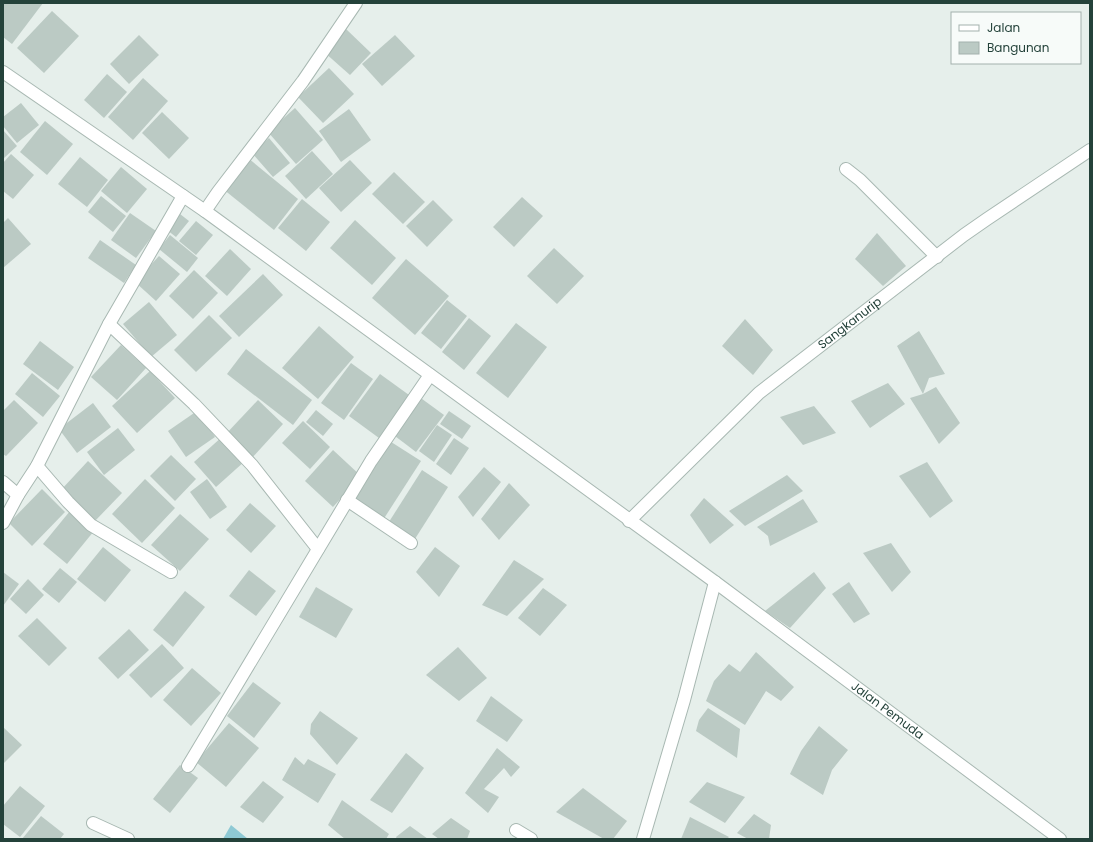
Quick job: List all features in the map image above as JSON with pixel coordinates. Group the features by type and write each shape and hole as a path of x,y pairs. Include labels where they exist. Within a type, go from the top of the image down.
{"street":[{"path":"205,211 222,186 303,81 356,3"},
{"name":"Jalan Pemuda","path":"3,72 205,211 629,521 715,582 1060,839"},
{"name":"Sangkanurip","path":"629,521 759,393 986,219 1090,150"},
{"path":"846,169 860,180 936,257"},
{"path":"3,522 18,494 37,466 109,324 183,196"},
{"path":"109,324 194,404 252,465 318,550"},
{"path":"188,766 371,461 430,375"},
{"path":"37,466 68,502 91,525 171,572"},
{"path":"3,482 18,494"},
{"path":"347,500 411,543"},
{"path":"643,839 684,700 715,582"},
{"path":"92,824 128,839"},
{"path":"516,830 531,839"}],"water":[{"path":"231,825 248,839 223,839"}],"building":[{"path":"5,3 43,3 12,44 3,37 3,5"},
{"path":"52,11 79,36 44,73 17,48"},
{"path":"346,29 371,53 350,75 324,52"},
{"path":"139,35 159,55 129,84 110,64"},
{"path":"395,35 415,56 382,86 362,64"},
{"path":"329,68 354,94 323,123 298,97"},
{"path":"107,74 127,92 104,118 84,100"},
{"path":"143,78 168,101 133,140 108,117"},
{"path":"21,103 39,125 17,143 3,126 3,117"},
{"path":"295,108 323,140 296,164 268,132"},
{"path":"349,109 371,140 341,162 319,131"},
{"path":"162,112 189,138 169,159 142,133"},
{"path":"45,121 73,144 47,175 20,152"},
{"path":"3,130 17,146 3,159"},
{"path":"269,138 290,163 273,177 252,153"},
{"path":"312,151 333,174 306,199 285,176"},
{"path":"11,154 34,175 13,199 3,191 3,163"},
{"path":"80,157 108,180 87,207 58,184"},
{"path":"248,158 298,199 274,230 223,189"},
{"path":"350,160 372,183 341,212 319,188"},
{"path":"121,167 147,189 127,213 101,191"},
{"path":"394,172 425,202 403,224 372,194"},
{"path":"101,196 126,216 113,232 88,212"},
{"path":"522,197 543,216 514,247 493,227"},
{"path":"302,199 330,222 306,251 278,228"},
{"path":"433,200 453,220 427,247 406,226"},
{"path":"130,213 156,231 136,258 111,240"},
{"path":"180,214 189,221 176,237 167,230"},
{"path":"8,218 31,244 3,268 3,223"},
{"path":"355,220 396,258 372,285 330,248"},
{"path":"196,221 213,235 196,255 179,241"},
{"path":"877,233 906,266 883,286 855,259"},
{"path":"170,235 198,258 187,272 159,249"},
{"path":"100,240 136,265 124,283 88,258"},
{"path":"554,248 584,276 557,304 527,276"},
{"path":"230,249 251,269 227,296 205,276"},
{"path":"159,256 180,274 156,301 135,282"},
{"path":"406,259 449,296 415,335 372,298"},
{"path":"194,270 218,293 193,319 169,296"},
{"path":"263,274 283,295 239,337 219,316"},
{"path":"447,300 467,316 441,349 421,333"},
{"path":"149,302 177,335 151,357 123,324"},
{"path":"209,315 232,338 196,372 174,350"},
{"path":"469,318 491,336 464,370 442,352"},
{"path":"745,319 773,350 753,375 722,346"},
{"path":"516,323 547,347 508,398 476,373"},
{"path":"319,326 354,357 318,399 282,368"},
{"path":"919,331 945,374 929,378 923,394 897,346"},
{"path":"40,341 74,367 58,390 23,364"},
{"path":"121,345 146,368 117,400 91,377"},
{"path":"246,349 312,400 293,425 227,374"},
{"path":"351,363 373,379 344,420 321,403"},
{"path":"150,371 175,398 137,433 112,406"},
{"path":"32,373 60,396 43,417 15,394"},
{"path":"380,374 409,395 379,438 349,416"},
{"path":"888,383 905,404 870,428 851,401"},
{"path":"936,387 960,423 939,444 910,398 923,394"},
{"path":"418,396 444,415 416,452 391,433"},
{"path":"14,400 38,423 6,456 3,454 3,411"},
{"path":"258,400 283,424 251,459 225,435"},
{"path":"93,403 111,427 77,453 59,429"},
{"path":"814,406 836,433 803,445 780,417"},
{"path":"316,410 333,424 323,436 306,422"},
{"path":"197,411 215,437 186,457 168,431"},
{"path":"449,411 471,426 462,439 440,424"},
{"path":"303,421 330,447 310,469 282,443"},
{"path":"437,425 452,435 434,462 419,451"},
{"path":"118,428 135,450 104,475 87,452"},
{"path":"223,436 245,461 216,487 194,462"},
{"path":"454,438 469,448 451,475 436,464"},
{"path":"388,440 421,461 383,520 350,498"},
{"path":"333,450 361,476 333,507 305,481"},
{"path":"171,455 196,479 175,501 150,476"},
{"path":"88,461 122,493 94,522 61,490"},
{"path":"927,462 953,501 930,518 899,476"},
{"path":"484,467 501,482 473,517 458,497"},
{"path":"422,470 448,487 413,542 387,525"},
{"path":"787,475 803,491 745,526 729,511"},
{"path":"145,479 175,508 142,543 112,514"},
{"path":"207,479 227,507 210,519 190,492"},
{"path":"509,483 530,505 499,540 481,519"},
{"path":"42,489 65,512 32,546 9,523"},
{"path":"704,498 734,525 710,544 690,515"},
{"path":"803,499 818,522 770,546 768,536 757,527"},
{"path":"250,503 276,526 251,553 226,530"},
{"path":"70,511 94,531 67,564 43,544"},
{"path":"180,514 209,539 180,571 151,545"},
{"path":"891,543 911,572 892,592 863,553"},
{"path":"103,547 131,570 105,602 77,579"},
{"path":"435,547 460,566 439,597 416,572"},
{"path":"514,560 544,579 507,616 482,605"},
{"path":"60,568 77,582 59,603 42,589"},
{"path":"249,570 276,591 256,616 229,596"},
{"path":"3,572 19,584 3,606"},
{"path":"814,572 826,588 790,628 765,611"},
{"path":"28,579 44,595 26,614 10,599"},
{"path":"849,582 870,614 854,623 832,594"},
{"path":"316,587 353,609 336,638 299,617"},
{"path":"543,588 567,605 540,636 518,618"},
{"path":"185,591 205,607 173,647 153,630"},
{"path":"37,618 67,648 49,666 18,636"},
{"path":"129,629 149,650 118,679 98,658"},
{"path":"162,644 184,668 151,698 129,675"},
{"path":"458,647 487,678 459,701 426,675"},
{"path":"756,652 794,687 781,701 766,691 745,725 706,701 714,681 729,664 740,672"},
{"path":"192,668 221,693 191,726 163,700"},
{"path":"253,682 281,703 254,738 227,716"},
{"path":"491,696 523,720 507,742 476,721"},
{"path":"708,708 740,729 737,758 696,731 699,720"},
{"path":"320,711 358,738 337,765 310,734 311,724"},
{"path":"229,723 259,748 226,787 196,762"},
{"path":"819,726 848,750 832,770 823,795 790,774 801,751"},
{"path":"3,727 22,745 3,764"},
{"path":"497,748 520,767 511,777 504,768 484,789 499,797 488,813 465,793"},
{"path":"406,753 424,768 392,813 370,800"},
{"path":"295,757 304,765 308,759 336,774 318,803 282,780"},
{"path":"180,765 198,778 170,813 153,799"},
{"path":"263,781 284,797 263,823 240,807"},
{"path":"707,782 745,797 725,823 689,802"},
{"path":"20,786 45,806 20,837 3,824 3,806"},
{"path":"583,788 627,821 613,839 604,839 556,812"},
{"path":"342,800 389,834 386,839 345,839 328,825"},
{"path":"754,814 771,825 769,839 748,839 737,833"},
{"path":"41,816 64,834 60,839 22,839"},
{"path":"690,817 729,837 727,839 681,839"},
{"path":"451,818 470,831 467,839 439,839 432,834"},
{"path":"410,826 428,839 397,839 396,837"}]}
